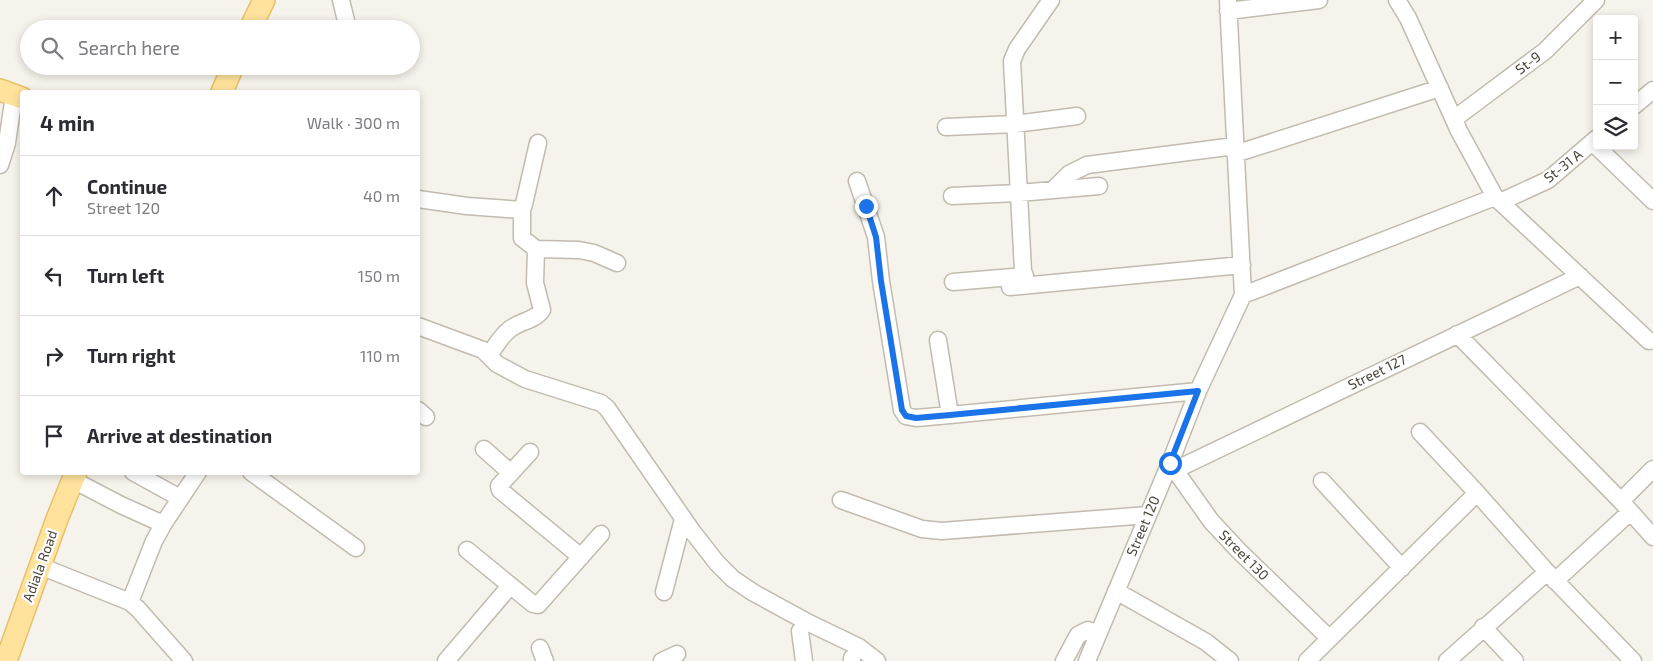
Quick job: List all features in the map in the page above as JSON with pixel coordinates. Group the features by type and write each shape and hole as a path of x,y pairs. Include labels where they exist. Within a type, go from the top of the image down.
{"main road":[{"path":"240,20 250,0"},
{"path":"254,20 264,0"},
{"path":"209,90 216,75"},
{"path":"223,90 229,75"},
{"name":"Adiala Road","path":"6,661 70,475"},
{"name":"Adiala Road","path":"0,639 45,516 70,475"}],"street":[{"path":"340,0 346,20"},
{"path":"1025,276 1023,271 1018,193 1012,61 1017,49 1051,0"},
{"path":"1243,295 1228,5 1319,0"},
{"path":"1397,0 1408,18 1454,119 1497,199 1649,341"},
{"name":"St-9","path":"1454,119 1545,50 1596,0"},
{"path":"1053,190 1069,174 1087,165 1235,150 1440,88"},
{"path":"1635,105 1653,90"},
{"path":"0,165 7,143 12,94"},
{"path":"946,127 1014,124 1077,116"},
{"name":"St-31 A","path":"1243,295 1548,180 1593,142"},
{"path":"538,143 522,210 522,238 536,249 580,250 594,253 617,263"},
{"path":"1605,150 1653,200"},
{"path":"857,181 876,237 881,281 902,410 906,416 916,418 1198,391"},
{"path":"952,196 1099,186"},
{"path":"420,199 467,206 522,210"},
{"path":"489,355 508,330 523,321 538,316 542,310 535,283 536,249"},
{"path":"992,288 1041,285 1242,265"},
{"path":"953,282 1025,276 1041,285"},
{"name":"Street 127","path":"1172,466 1580,276"},
{"name":"Street 120","path":"1087,661 1148,515 1172,466 1198,391 1243,295"},
{"path":"420,327 483,350 497,364 525,380 601,402 683,519 717,563 733,579 754,593 859,647 877,661"},
{"path":"1457,334 1626,506 1653,537"},
{"path":"938,340 950,415"},
{"path":"1420,432 1478,493 1551,577 1633,661"},
{"path":"484,449 511,473"},
{"path":"530,452 499,486 500,490 581,557"},
{"name":"Street 130","path":"1172,466 1211,521 1239,551 1329,638"},
{"path":"1447,661 1483,627 1551,577 1626,506 1653,469"},
{"path":"70,475 121,505 163,524"},
{"path":"138,475 180,498"},
{"path":"130,602 154,541 163,524 196,475"},
{"path":"255,475 356,548"},
{"path":"1322,481 1402,568"},
{"path":"1306,661 1478,493"},
{"path":"841,500 922,529 942,530 1148,515"},
{"path":"664,592 683,519"},
{"path":"467,550 510,586 538,605 601,534"},
{"path":"40,566 130,602 184,661"},
{"path":"450,660 510,586"},
{"path":"1116,591 1206,642 1230,661"},
{"path":"1483,627 1515,661"},
{"path":"1064,661 1078,635 1088,630 1098,634"},
{"path":"800,631 804,661"}],"route":[{"path":"866,206 876,237 881,281 902,410 906,416 916,418 1198,391 1170,463"}]}
